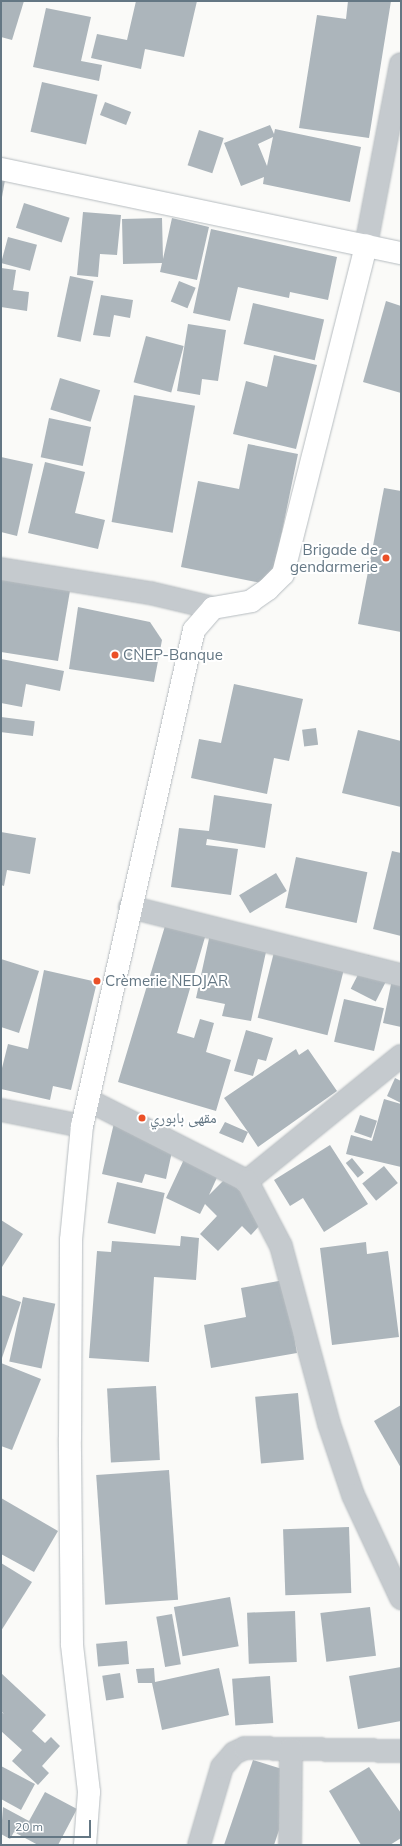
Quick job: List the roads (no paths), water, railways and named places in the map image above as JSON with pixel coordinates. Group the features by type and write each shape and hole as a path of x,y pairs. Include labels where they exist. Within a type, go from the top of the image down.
{"main road":[{"path":"1,169 401,253"},
{"path":"85,1845 89,1792 72,1644 70,1438 71,1240 82,1126 185,660 194,630 213,608 251,600 268,590 283,574 366,246"}],"street":[{"path":"366,246 401,64"},
{"path":"1,570 150,593 213,608"},
{"path":"130,907 401,976"},
{"path":"247,1181 401,1056"},
{"path":"88,1100 247,1181 281,1246 329,1424 353,1495 401,1598"},
{"path":"1,1110 82,1126"},
{"path":"199,1845 222,1767 234,1753 244,1748 261,1746 291,1749 401,1751"},
{"path":"290,1845 291,1749"}],"place":[{"name":"Brigade de gendarmerie","path":"386,558"},
{"name":"CNEP-Banque","path":"115,655"},
{"name":"Crèmerie NEDJAR","path":"97,981"},
{"name":"مقهى بابوري","path":"142,1118"}]}
